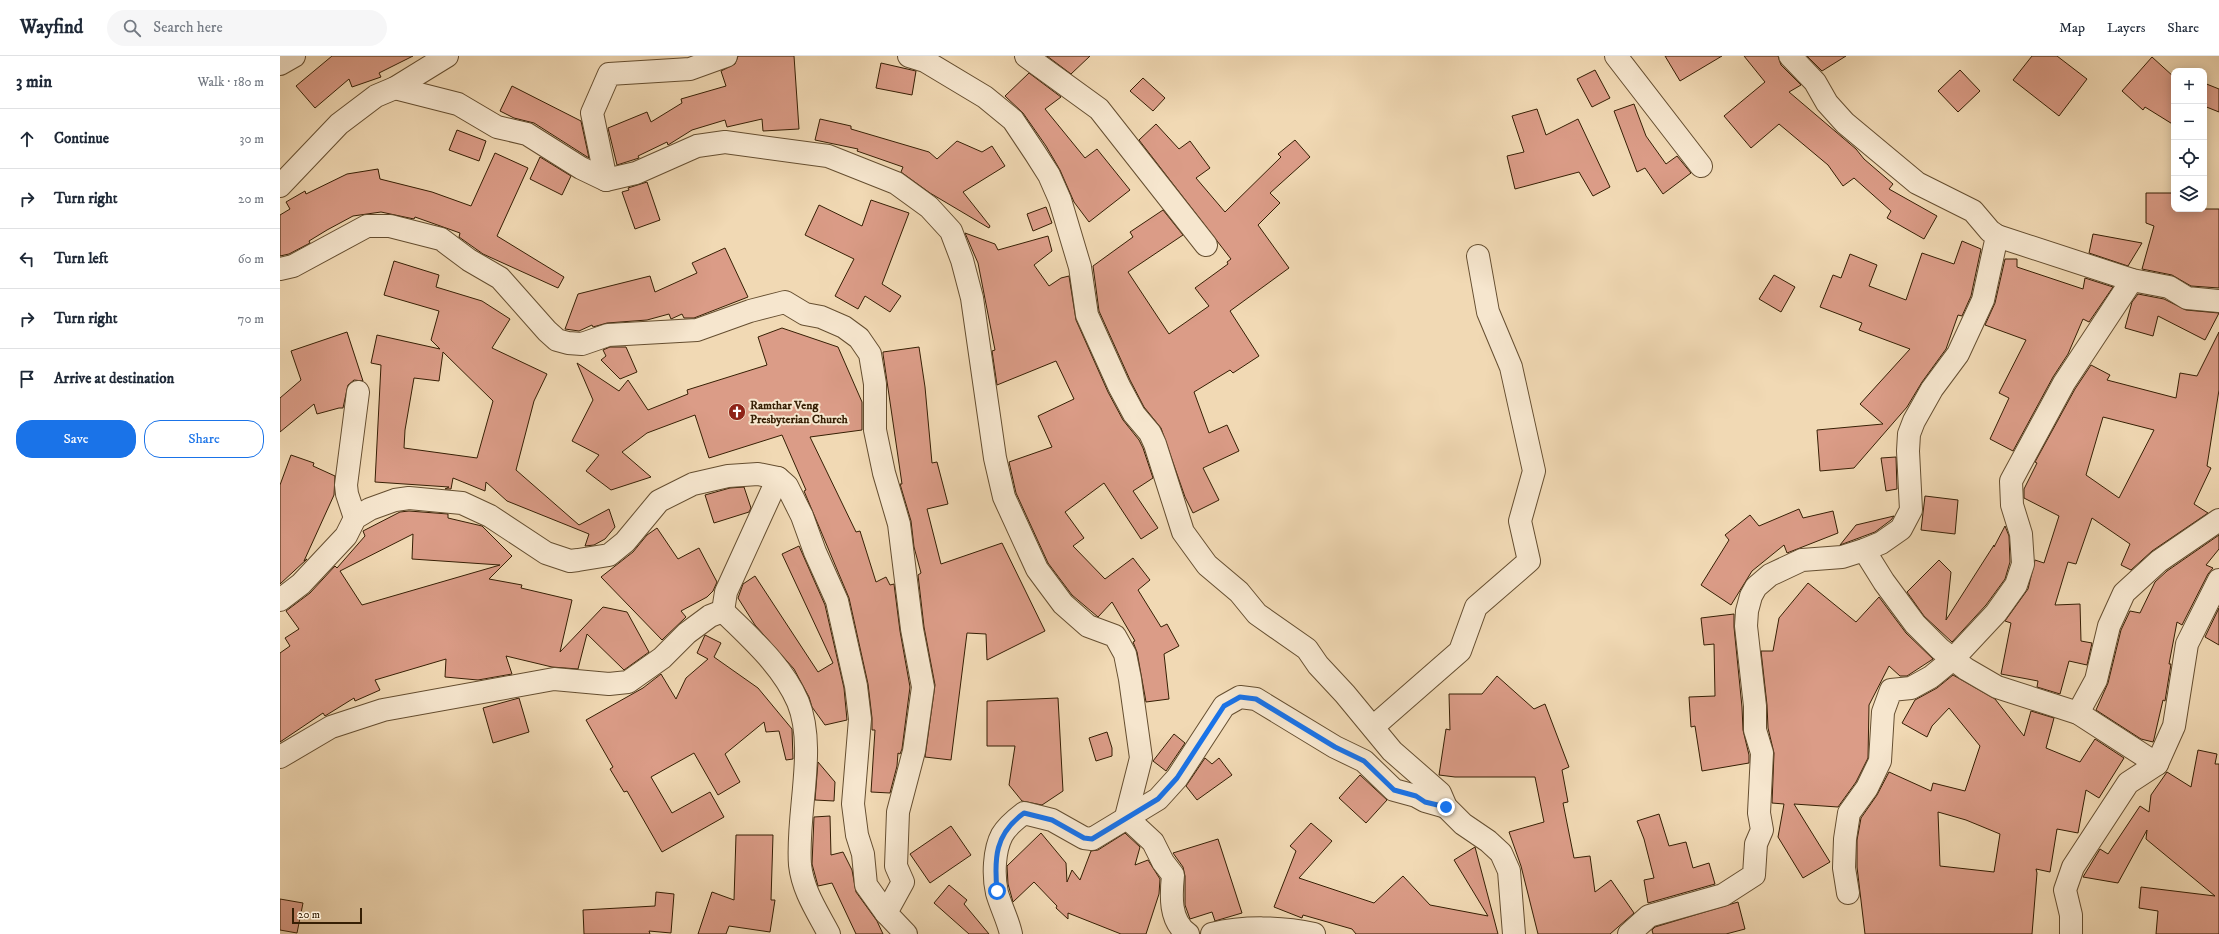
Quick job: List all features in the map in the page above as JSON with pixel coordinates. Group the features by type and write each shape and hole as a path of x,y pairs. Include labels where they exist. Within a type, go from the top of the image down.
{"street":[{"path":"280,64 294,56"},
{"path":"606,180 592,113 612,65 690,68 726,56"},
{"path":"909,56 925,61 972,87 1013,120 1018,127 1049,175 1060,200 1080,267 1087,315 1119,386 1134,414 1150,433 1155,444 1184,532 1207,565 1239,592 1257,614 1307,649 1318,665 1373,727 1392,751 1440,793 1446,807 1463,824 1495,847 1506,861 1509,871 1514,934"},
{"path":"1026,56 1099,109 1206,245"},
{"path":"1616,56 1701,166"},
{"path":"1790,56 1815,82 1833,111 1855,132 1917,183 1973,211 1990,231 1997,236 2132,280 2169,287 2187,298 2219,301"},
{"path":"280,186 339,124 376,96 395,88 436,59"},
{"path":"395,88 458,104 497,127 527,134 581,168 606,180 636,173 697,146 725,142 828,156 896,183 929,207 951,231 962,260 972,298 994,451 1004,497 1037,569 1064,604 1088,626 1115,636 1125,654 1134,702 1141,758 1126,817"},
{"path":"280,269 293,266 367,226 390,226 441,239 469,260 500,278 547,331 557,340 568,344 582,344 608,335 697,330 750,311 785,302 805,314 822,317 844,327 860,338 870,354 873,369 875,384 875,430 884,473 899,524 912,629 923,686 914,751 898,812 896,866 903,882 886,914"},
{"path":"1629,934 1649,916 1723,896 1754,875 1756,844 1762,830 1759,813 1762,753 1755,730 1753,680 1746,626 1751,596 1756,587 1770,575 1802,560 1842,557 1881,543 1901,529 1911,510 1909,434 1914,421 1932,389 1958,354 1983,300 1997,236"},
{"path":"1373,727 1460,651 1476,607 1529,561 1520,522 1534,471 1511,367 1488,312 1478,256"},
{"path":"1848,892 1844,868 1845,839 1849,813 1867,788 1880,761 1883,712 1891,690 1911,688 1930,677 1953,659 1996,613 2016,585 2023,564 2021,534 2012,505 2011,481 2064,383 2132,280"},
{"path":"355,518 347,494 346,485 358,392"},
{"path":"280,600 301,584 346,536 355,518 370,509 395,500 408,498 462,503 490,516 546,553 570,561 609,555 626,542 659,501 693,484 728,476 758,474 778,478 787,486 802,516 839,609 856,686 860,719 853,804 857,835 863,854 866,885 886,914 906,934"},
{"path":"723,611 726,592 778,478"},
{"path":"2078,713 2096,680 2109,626 2124,593 2159,561 2219,520"},
{"path":"1864,550 1884,582 1916,624 1940,649 1966,669 1997,687 2078,713 2157,764"},
{"path":"2071,934 2071,915 2065,890 2073,867 2128,783 2157,764 2174,726 2187,644 2219,580"},
{"path":"280,757 331,727 383,710 554,679 609,684 628,682 662,658 687,633 710,616 723,611"},
{"path":"723,611 759,646 786,682 798,702 804,726 806,752 799,832 800,866 809,901 829,934"},
{"path":"1011,934 997,891 995,871 998,846 1002,834 1014,821 1024,813 1052,820 1084,838 1092,839 1105,832 1126,817 1158,799 1165,792 1177,778 1224,706 1240,697 1256,699 1335,747 1364,761 1394,790 1416,796 1425,802 1446,807"},
{"path":"1126,817 1153,842 1163,862 1174,875 1172,892 1173,912 1178,924 1188,934"},
{"path":"1212,934 1224,931 1279,929 1314,934"}],"building":[{"path":"332,56 413,56 379,73 381,77 352,87 349,79 315,108 296,86"},
{"path":"738,56 794,56 799,129 763,131 762,119 727,127 725,120 692,130 668,145 667,142 638,156 639,158 617,165 608,128 647,112 651,122 682,103 681,99 726,86 721,71 735,64"},
{"path":"1047,56 1090,56 1071,74"},
{"path":"1665,56 1722,56 1680,81"},
{"path":"1744,56 1778,56 1781,65 1801,85 1789,92 1856,149 1864,159 1893,184 1889,189 1937,216 1924,239 1887,218 1891,211 1854,178 1843,186 1828,165 1779,124 1751,148 1724,116 1765,82"},
{"path":"1807,56 1846,56 1822,71"},
{"path":"2032,56 2057,56 2087,79 2059,116 2013,80"},
{"path":"2152,57 2171,74 2171,123 2145,107 2143,110 2122,91"},
{"path":"881,63 916,71 912,95 876,88"},
{"path":"1595,70 1610,98 1592,107 1577,79"},
{"path":"1960,70 1980,91 1958,112 1938,91"},
{"path":"1029,73 1061,97 1045,109 1085,158 1097,149 1130,190 1089,222 1074,202 1060,170 1046,146 1023,113 1005,96"},
{"path":"1143,78 1165,98 1153,111 1130,91"},
{"path":"2207,84 2219,89 2219,112 2207,107"},
{"path":"512,86 581,121 589,158 534,123 514,118 500,111"},
{"path":"1634,104 1646,136 1666,164 1677,156 1691,173 1663,194 1645,168 1637,172 1614,111"},
{"path":"1537,109 1546,135 1578,119 1610,187 1593,196 1579,172 1515,189 1507,156 1524,152 1512,116"},
{"path":"820,119 851,126 851,129 929,152 937,159 957,141 982,152 992,146 1005,166 963,192 990,226 989,228 930,193 901,172 903,167 857,151 858,149 815,140"},
{"path":"1156,124 1179,149 1190,141 1210,168 1196,178 1225,212 1281,157 1278,154 1295,140 1310,157 1270,193 1280,203 1258,225 1289,268 1230,311 1259,356 1233,373 1230,370 1194,392 1209,433 1227,425 1239,451 1203,468 1219,500 1193,513 1185,497 1161,428 1144,407 1130,380 1099,311 1093,266 1133,237 1130,232 1163,210 1183,235 1128,272 1169,334 1209,306 1195,288 1228,264 1227,262 1231,259 1139,140"},
{"path":"457,130 486,141 479,161 449,150"},
{"path":"495,153 528,168 497,236 564,277 558,288 483,254 459,237 460,233 415,217 414,219 381,212 353,216 309,241 310,243 289,254 280,256 280,215 290,209 286,202 305,191 306,194 347,174 378,169 380,179 432,192 471,206"},
{"path":"540,157 571,176 562,195 530,179"},
{"path":"647,182 660,220 635,229 622,192 629,190 628,188"},
{"path":"2146,193 2171,193 2171,212 2207,212 2207,209 2219,209 2219,288 2191,286 2172,275 2142,269 2154,226 2146,223"},
{"path":"871,200 909,213 882,284 901,296 890,312 865,296 858,309 835,296 854,259 805,235 819,205 862,226"},
{"path":"1046,207 1052,223 1033,231 1027,214"},
{"path":"965,233 995,244 998,250 1048,236 1052,251 1034,265 1049,286 1061,278 1069,276 1076,320 1108,392 1123,420 1139,440 1143,448 1153,478 1133,491 1158,528 1141,539 1104,483 1065,512 1084,538 1073,546 1105,579 1133,558 1150,580 1138,590 1161,627 1167,624 1179,646 1164,654 1169,699 1146,702 1137,652 1133,642 1135,641 1112,602 1098,617 1072,595 1048,563 1016,493 1009,462 1052,447 1038,416 1074,399 1056,361 997,385 992,351 995,350 978,263"},
{"path":"2093,234 2142,243 2128,266 2089,253"},
{"path":"1962,241 1981,249 1971,296 1962,316 1958,315 1946,349 1922,382 1907,407 1854,468 1820,471 1817,430 1883,424 1860,404 1910,349 1859,330 1862,323 1820,307 1833,275 1841,278 1850,254 1877,265 1869,286 1906,300 1922,253 1954,264"},
{"path":"725,248 748,297 694,318 684,318 682,314 671,319 669,314 647,320 607,323 593,327 592,325 579,331 565,329 578,294 650,276 655,292 697,273 692,263"},
{"path":"2005,259 2017,259 2017,267 2083,289 2085,278 2113,287 2089,322 2083,319 2068,354 2053,377 2013,451 1990,439 2009,398 1999,393 2026,340 1985,325 1995,303"},
{"path":"394,261 439,275 436,287 482,301 510,319 492,348 547,374 534,401 516,470 579,525 609,509 615,527 605,539 594,545 585,546 589,534 507,501 486,482 485,491 453,478 451,489 445,489 449,487 375,482 381,365 371,363 377,335 440,349 431,340 439,311 384,295","holes":["443,352 493,401 477,458 404,448 405,430 414,378 439,381"]},
{"path":"1774,275 1795,287 1781,312 1759,299"},
{"path":"2138,294 2164,299 2186,310 2219,313 2205,340 2158,316 2153,336 2125,328 2132,302"},
{"path":"782,328 838,347 862,402 862,430 810,437 856,532 860,531 876,582 886,577 890,585 894,584 900,631 910,687 902,749 900,754 898,753 897,766 890,793 871,792 875,730 872,730 868,684 849,598 804,491 806,490 782,435 709,458 695,415 647,433 622,452 651,477 611,490 586,471 599,455 572,441 593,400 577,363 619,391 628,380 648,410 688,394 687,390 767,365 758,337"},
{"path":"347,332 363,381 354,380 348,385 343,408 317,414 314,404 280,432 280,398 301,380 291,351"},
{"path":"2219,332 2219,390 2207,466 2211,468 2194,504 2208,513 2152,551 2131,570 2121,565 2130,544 2092,518 2076,564 2068,562 2055,605 2080,604 2081,641 2092,643 2087,665 2069,661 2060,694 2037,687 2038,681 2001,674 2011,623 2005,621 2028,589 2035,560 2044,563 2059,516 2024,498 2024,489 2037,463 2035,462 2075,389 2091,365 2110,375 2107,380 2176,398 2180,373 2197,376","holes":["2103,417 2154,430 2119,498 2086,475"]},
{"path":"610,347 626,347 637,372 620,379 601,360 606,356 603,350"},
{"path":"919,347 925,387 932,463 937,462 948,504 927,509 941,564 1002,543 1045,631 987,660 986,634 967,633 951,760 925,757 935,685 924,627 918,575 921,573 914,547 911,521 900,484 902,484 883,354 883,352"},
{"path":"291,455 314,463 313,466 335,476 334,495 304,561 307,559 280,584 280,485"},
{"path":"1896,457 1897,489 1886,491 1881,458"},
{"path":"744,487 751,508 749,512 714,523 705,495 730,488"},
{"path":"1925,496 1958,500 1955,534 1921,530"},
{"path":"1799,509 1803,518 1833,511 1838,533 1787,553 1784,545 1752,571 1731,605 1701,585 1729,540 1725,535 1750,515 1759,526"},
{"path":"409,511 448,514 448,518 482,526 512,556 489,579 522,585 521,588 572,600 560,652 603,607 627,612 649,652 624,670 587,634 578,669 552,667 506,656 512,674 478,680 445,677 446,659 375,680 380,690 355,701 354,698 325,716 323,713 280,742 280,653 290,646 285,638 299,629 286,611 310,593 335,566 337,568 365,536 363,531 400,512","holes":["413,534 412,559 500,565 362,605 340,571"]},
{"path":"1894,516 1875,532 1840,545 1856,525"},
{"path":"2005,526 2009,536 2010,562 2005,579 1986,605 1952,642 1924,616 1907,592 1939,560 1951,572 1946,620 1994,545 1994,547"},
{"path":"657,528 678,559 699,548 717,582 713,591 707,597 681,611 686,617 662,640 601,577 633,552 647,535"},
{"path":"2219,535 2219,549 2206,565 2213,568 2208,574 2182,625 2177,622 2169,664 2171,664 2165,701 2163,700 2153,742 2141,739 2096,710 2108,683 2121,630 2130,611 2140,613 2155,582 2167,571"},
{"path":"799,546 825,605 844,688 847,720 825,725 812,707 809,697 794,669 755,625 738,598 743,584 755,576 818,672 833,663 782,554"},
{"path":"1808,583 1856,622 1879,597 1906,633 1933,659 1907,676 1900,676 1889,666 1869,705 1868,758 1856,782 1838,807 1794,804 1830,862 1803,878 1778,837 1784,804 1772,803 1774,753 1768,728 1761,651 1773,651 1779,618"},
{"path":"2219,608 2219,645 2205,637"},
{"path":"1734,614 1743,730 1749,755 1749,763 1702,771 1695,726 1691,727 1689,697 1715,696 1714,644 1704,645 1701,618"},
{"path":"705,635 721,643 714,657 758,688 792,729 793,759 786,760 779,731 766,732 764,722 725,754 740,782 718,795 694,753 651,777 672,813 710,792 724,817 662,852 627,791 624,792 610,769 613,767 586,720 643,688 661,674 676,699 686,678 708,659 697,653"},
{"path":"1953,675 1995,699 2024,736 2031,711 2054,718 2046,748 2080,762 2095,739 2124,758 2099,798 2086,790 2078,833 2057,829 2050,872 2036,869 2037,873 2032,934 1865,934 1857,867 1857,840 1861,818 1877,795 1889,772 1931,791 1933,783 1965,791 1980,746 1949,708 1932,726 1927,737 1902,723 1915,700 1937,688","holes":["1938,812 1966,820 2000,834 1994,872 1940,866"]},
{"path":"1497,676 1534,709 1545,704 1569,767 1562,770 1568,802 1563,803 1574,858 1590,856 1595,892 1611,880 1634,913 1610,934 1538,934 1521,866 1509,832 1544,822 1535,777 1455,777 1439,775 1446,729 1450,730 1449,694 1482,694"},
{"path":"519,698 529,732 493,743 483,708"},
{"path":"1058,698 1063,791 1042,805 1022,801 1009,785 1015,746 987,746 987,701"},
{"path":"1107,732 1112,748 1112,756 1096,761 1089,738"},
{"path":"1174,734 1185,743 1166,771 1153,761"},
{"path":"2198,750 2217,754 2215,764 2219,764 2219,934 2156,934 2158,911 2139,908 2141,887 2215,896 2146,839 2147,830 2118,883 2083,877 2100,849 2108,854 2140,806 2149,812 2151,795 2167,772 2191,787"},
{"path":"1205,758 1212,764 1219,758 1232,775 1197,800 1186,786"},
{"path":"818,762 835,782 834,801 815,800"},
{"path":"1360,775 1387,800 1366,823 1339,798"},
{"path":"1659,814 1669,846 1686,842 1693,868 1709,863 1715,884 1648,903 1644,880 1654,878 1644,839 1637,821"},
{"path":"830,816 831,855 843,852 852,870 856,892 877,921 883,934 856,934 832,883 818,886 812,864 814,817"},
{"path":"1311,823 1332,841 1299,878 1374,903 1403,876 1430,905 1488,916 1454,860 1475,847 1498,934 1356,934 1352,929 1303,915 1302,918 1274,907 1296,851 1290,846"},
{"path":"951,826 971,855 930,883 910,854"},
{"path":"1041,833 1066,863 1067,882 1072,870 1080,880 1091,851 1098,850 1125,833 1140,847 1135,865 1148,860 1160,879 1159,894 1146,934 1121,934 1068,913 1068,919 1056,908 1057,906 1034,882 1013,902 1008,884 1007,866"},
{"path":"736,835 773,835 771,900 775,900 770,932 729,926 726,934 698,934 712,892 734,900"},
{"path":"1218,839 1242,913 1215,921 1212,912 1190,919 1185,905 1185,876 1183,867 1173,853"},
{"path":"949,885 967,900 964,904 989,934 969,934 934,903"},
{"path":"656,892 674,894 671,933 649,931 650,934 584,934 583,910 655,906"},
{"path":"280,899 303,903 297,933 280,930"},
{"path":"1738,902 1745,929 1726,934 1653,934 1652,930 1655,927"}],"place":[{"name":"Ramthar Veng Presbyterian Church","path":"737,412"}],"route":[{"path":"997,891 995,871 998,846 1002,834 1024,813 1052,820 1084,838 1092,839 1098,836 1126,817 1158,799 1177,778 1224,706 1240,697 1256,699 1293,720 1335,747 1364,761 1394,790 1416,796 1425,802 1446,807"}]}
